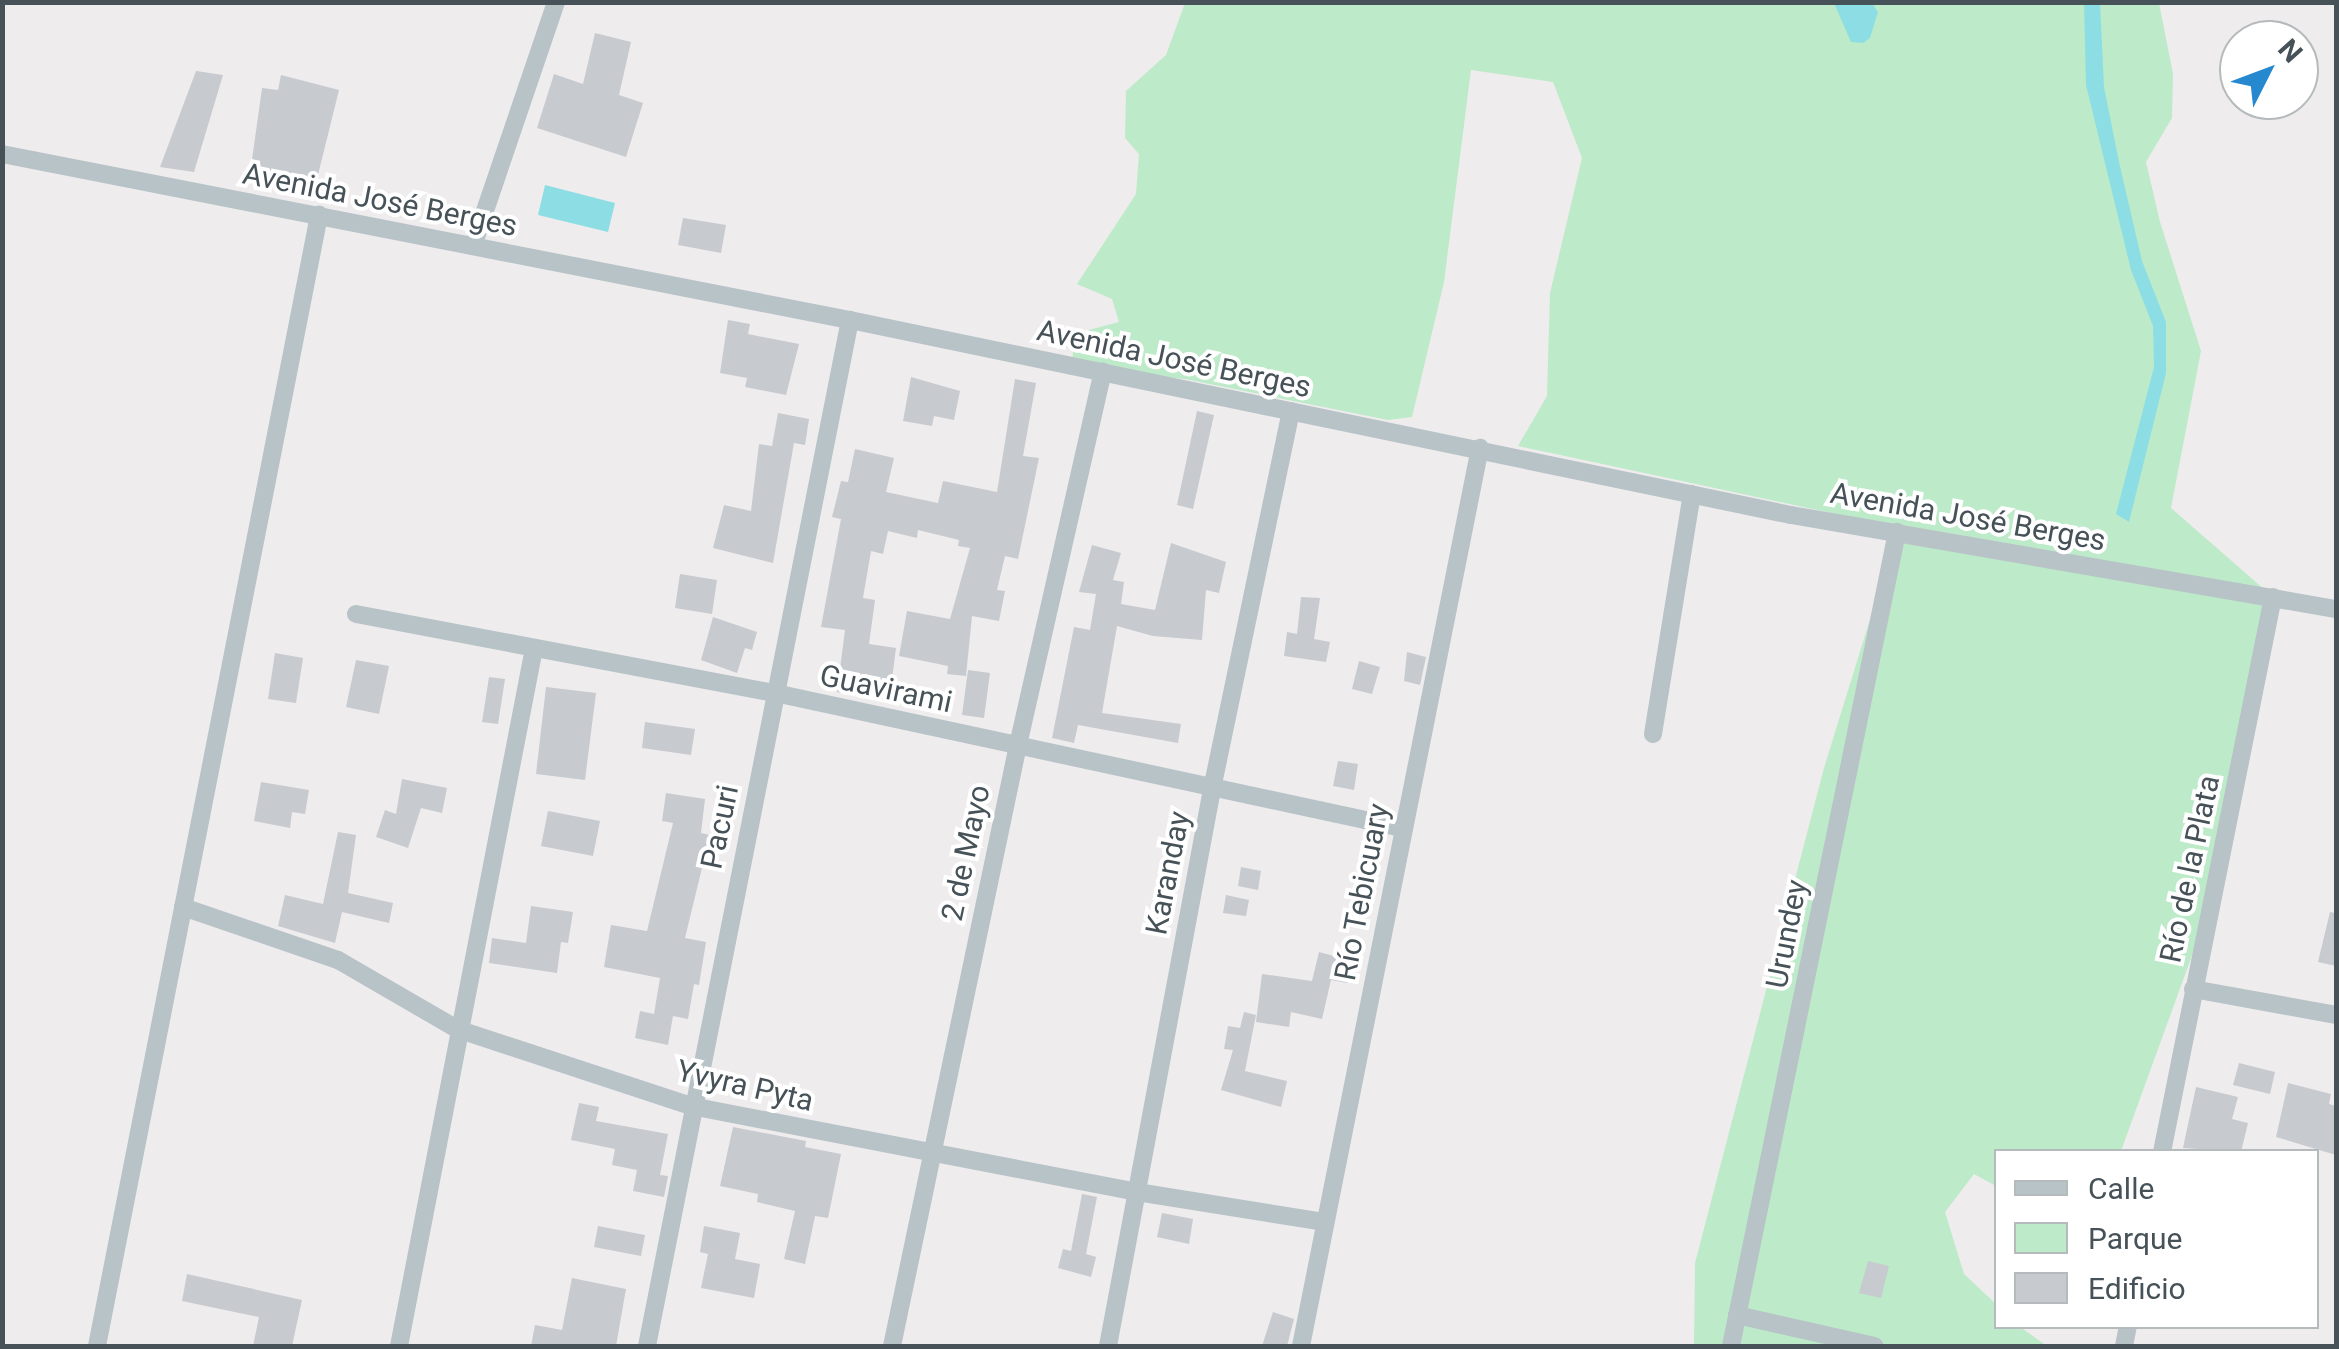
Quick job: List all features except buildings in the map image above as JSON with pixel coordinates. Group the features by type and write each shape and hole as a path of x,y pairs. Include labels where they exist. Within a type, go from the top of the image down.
{"street":[{"path":"473,246 556,2"},
{"name":"Avenida José Berges","path":"2,154 850,320 1692,494 2336,609"},
{"path":"97,1346 318,216"},
{"name":"Pacuri","path":"647,1346 691,1106 850,320"},
{"name":"2 de Mayo","path":"892,1346 1018,745 1103,372"},
{"name":"Karanday","path":"1108,1346 1212,789 1291,412"},
{"name":"Río Tebicuary","path":"1301,1346 1480,448"},
{"path":"1653,734 1692,494"},
{"name":"Urundey","path":"1731,1346 1896,532"},
{"name":"Río de la Plata","path":"2163,1149 2274,597"},
{"name":"Guavirami","path":"356,614 775,693 1402,828"},
{"path":"398,1346 534,648"},
{"name":"Yvyra Pyta","path":"183,907 338,960 457,1029 691,1106 1137,1192 1324,1222"},
{"path":"2194,989 2336,1015"},
{"path":"1737,1316 1875,1346"}],"green space":[{"path":"1185,3 2159,3 2173,74 2172,118 2146,162 2160,222 2201,351 2171,508 2273,597 2211,903 2122,1149 1994,1149 1994,1185 1974,1174 1945,1212 1964,1274 1994,1302 1994,1329 2023,1329 2047,1346 1694,1346 1695,1263 1824,768 1897,532 1892,526 1518,446 1547,396 1550,293 1582,158 1553,82 1471,70 1444,282 1412,417 1388,420 1185,379 1072,368 1074,334 1119,322 1112,299 1077,284 1136,194 1139,154 1125,138 1126,91 1166,55"}],"water":[{"path":"1834,3 1872,3 1878,12 1870,38 1863,43 1851,42"},
{"path":"2084,3 2100,3 2104,87 2119,162 2142,261 2166,322 2166,373 2129,522 2116,514 2154,367 2153,326 2131,270 2086,85"},
{"path":"545,185 615,203 608,232 538,215"}]}
